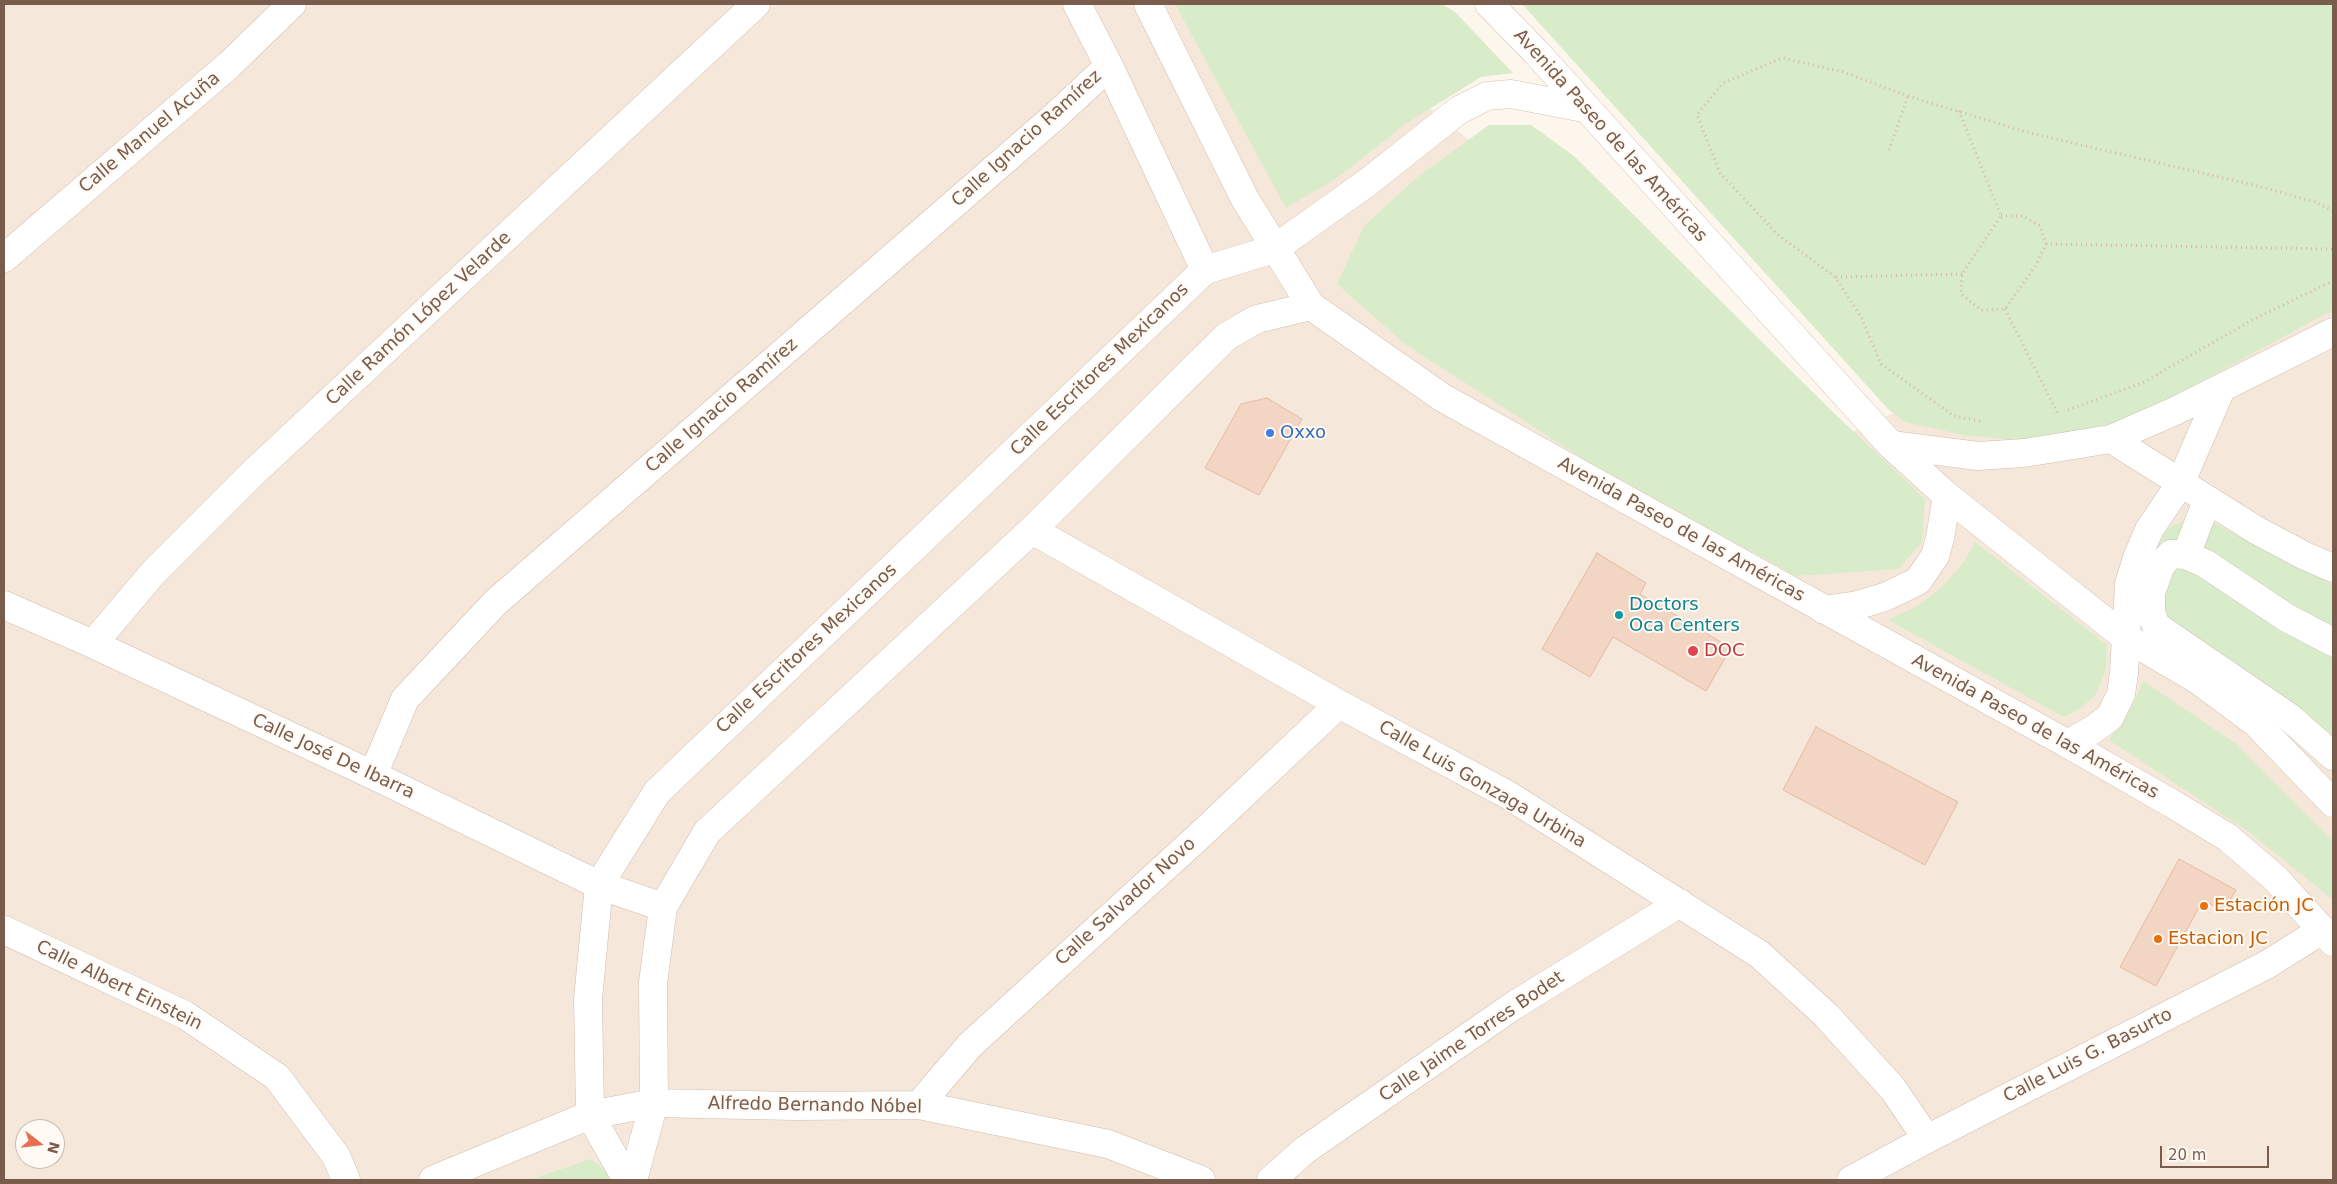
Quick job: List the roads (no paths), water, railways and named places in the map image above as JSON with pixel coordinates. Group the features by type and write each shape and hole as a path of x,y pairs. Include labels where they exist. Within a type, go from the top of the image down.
{"street":[{"name":"Calle Manuel Acuña","path":"4,258 229,65 292,4"},
{"name":"Calle Ramón López Velarde","path":"93,644 153,573 254,472 756,4"},
{"path":"1076,4 1109,66 1205,270"},
{"name":"Avenida Paseo de las Américas","path":"1148,4 1245,200 1311,306 1443,398 2068,744 2226,837 2275,878 2328,936"},
{"name":"Avenida Paseo de las Américas","path":"1488,4 1536,52 1584,108 1891,445 1947,496 2125,637 2198,680 2256,723 2333,803"},
{"name":"Calle Ignacio Ramírez","path":"373,775 405,699 496,602 1053,118 1109,66"},
{"name":"Calle Escritores Mexicanos","path":"626,1180 590,1115 588,999 599,885 657,792 1205,270 1274,249 1368,182 1459,110 1487,96 1511,94 1584,108"},
{"path":"633,1180 654,1103 653,984 663,907 707,832 1032,530 1228,336 1257,319 1311,306"},
{"path":"1891,445 1978,456 2024,453 2111,439 2221,389 2333,332"},
{"path":"2068,744 2110,717 2122,687 2129,584 2137,558 2149,530 2180,484 2221,389"},
{"path":"2111,439 2207,501 2281,543 2333,568"},
{"path":"1824,610 1858,605 1885,597 1918,581 1935,556 1947,496"},
{"path":"2186,555 2207,501"},
{"name":"Calle Luis Gonzaga Urbina","path":"1032,530 1339,704 1508,795 1759,954 1826,1015 1893,1089 1927,1139"},
{"path":"2333,642 2287,618 2206,564 2186,555 2172,554 2161,565 2151,592 2151,612 2156,626 2289,717 2333,756"},
{"name":"Calle José De Ibarra","path":"4,605 93,644 373,775 599,885 663,907"},
{"name":"Calle Salvador Novo","path":"919,1105 970,1045 1198,838 1339,704"},
{"name":"Calle Jaime Torres Bodet","path":"1271,1180 1305,1150 1513,1006 1680,903"},
{"name":"Calle Albert Einstein","path":"4,930 185,1015 277,1077 336,1156 346,1180"},
{"name":"Calle Luis G. Basurto","path":"1851,1180 2268,964 2328,936"},
{"name":"Alfredo Bernando Nóbel","path":"434,1180 590,1115 654,1103 794,1106 919,1105 1108,1144 1201,1180"}],"place":[{"name":"Oxxo","path":"1270,433"},
{"name":"Doctors Oca Centers","path":"1619,615"},
{"name":"DOC","path":"1693,651"},
{"name":"Estación JC","path":"2204,906"},
{"name":"Estacion JC","path":"2158,939"}]}
